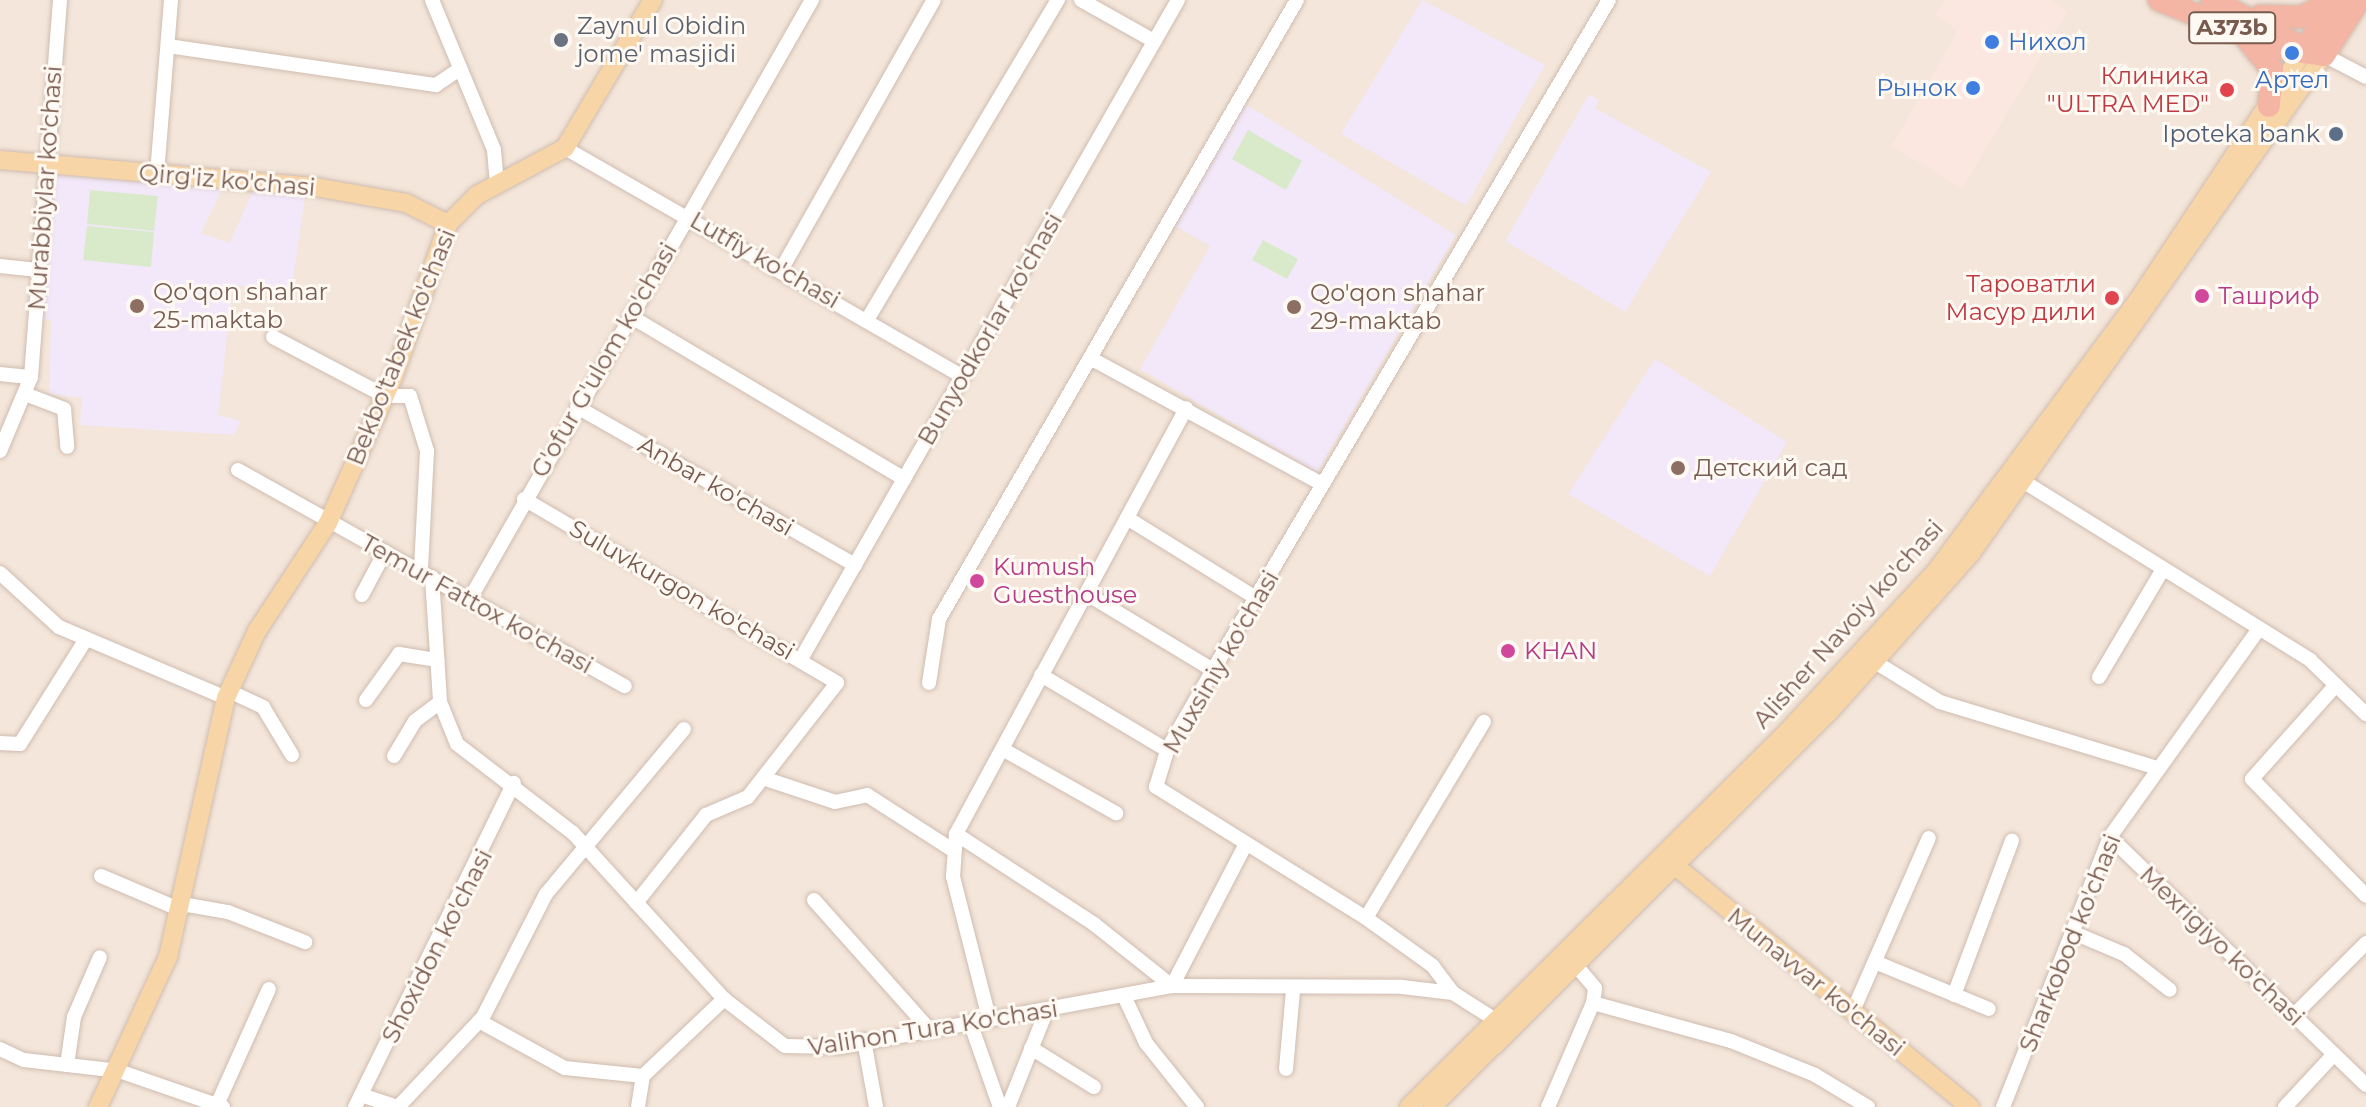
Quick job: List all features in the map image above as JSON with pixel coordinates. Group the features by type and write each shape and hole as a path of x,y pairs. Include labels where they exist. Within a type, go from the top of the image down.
{"highway":[{"name":"A373b","path":"2159,0 2244,23"},
{"name":"A373b","path":"2212,0 2283,49 2314,52"},
{"path":"2269,106 2272,70 2244,23 2302,17 2336,0"},
{"name":"Alisher Navoiy ko'chasi","path":"2314,52 2336,0"},
{"name":"Alisher Navoiy ko'chasi","path":"2314,52 2359,0"}],"main road":[{"path":"565,148 653,0"},
{"name":"Alisher Navoiy ko'chasi","path":"1432,1107 1575,964 1937,570 2137,302 2269,106 2314,52"},
{"name":"Alisher Navoiy ko'chasi","path":"1409,1107 1875,662 2026,483 2314,52"},
{"name":"Bekbo'tabek ko'chasi","path":"98,1107 119,1071 182,907 227,695 257,631 328,523 385,396 448,224 497,184 565,148"},
{"name":"Qirg'iz ko'chasi","path":"0,160 315,187 406,203 448,224"},
{"name":"Munavvar ko'chasi","path":"1669,861 1970,1107"}],"street":[{"name":"Murabbiylar ko'chasi","path":"0,451 31,377 44,164 60,0"},
{"path":"157,174 171,0"},
{"path":"432,0 494,150 497,184"},
{"name":"G'ofur G'ulom ko'chasi","path":"471,597 524,499 812,0"},
{"path":"781,270 934,0"},
{"path":"867,320 1058,0"},
{"path":"1081,0 1154,41"},
{"name":"Bunyodkorlar ko'chasi","path":"801,659 1178,0"},
{"path":"929,683 939,619 1297,0"},
{"name":"Muxsiniy ko'chasi","path":"1453,993 1433,966 1366,918 1245,846 1156,787 1167,750 1213,670 1609,0"},
{"path":"168,46 436,85 460,69"},
{"path":"2314,52 2366,77"},
{"name":"Lutfiy ko'chasi","path":"565,148 688,215 963,377"},
{"path":"0,266 38,270"},
{"path":"630,316 904,479"},
{"path":"273,337 385,396"},
{"path":"1090,358 1322,484"},
{"path":"0,374 31,377"},
{"path":"25,394 64,409 67,447"},
{"name":"Valihon Tura Ko'chasi","path":"385,396 410,396 423,430 427,574 440,702 457,744 514,783 586,848 724,999 785,1046 864,1040 989,1018 1046,1012 1172,986 1293,991 1347,983 1453,993 1497,1021"},
{"name":"Anbar ko'chasi","path":"577,407 855,565"},
{"path":"989,1018 953,841 1186,408"},
{"name":"Temur Fattox ko'chasi","path":"238,470 328,523 471,597 625,686"},
{"path":"2026,483 2259,629 2336,685 2366,714"},
{"name":"Suluvkurgon ko'chasi","path":"524,499 801,659 837,683 763,778"},
{"path":"1127,518 1256,598"},
{"path":"362,595 385,552"},
{"path":"2099,677 2163,569"},
{"path":"0,573 47,618 86,639 263,707 292,755"},
{"path":"1087,594 1213,670"},
{"name":"Sharkobod ko'chasi","path":"2003,1107 2110,837 2154,767 2259,629"},
{"path":"0,743 20,744 86,639"},
{"path":"366,700 399,654 438,660"},
{"path":"1875,662 1940,702 2154,767"},
{"path":"1041,675 1167,750"},
{"path":"2336,685 2252,779 2366,896"},
{"path":"394,756 415,721 440,702"},
{"path":"1366,918 1484,722"},
{"path":"358,1101 407,1104 479,1021 529,921 684,729"},
{"path":"1004,750 1116,813"},
{"path":"636,903 706,815 748,797 763,778 835,802 867,795 953,841 1094,924 1172,986 1245,846"},
{"name":"Shoxidon ko'chasi","path":"358,1101 514,783"},
{"name":"Mexrigiyo ko'chasi","path":"2110,837 2366,1085"},
{"path":"1852,1013 1929,838"},
{"path":"1954,995 2012,841"},
{"path":"101,876 182,907 237,915 305,942"},
{"path":"814,900 929,1029"},
{"path":"2074,933 2124,954 2170,990"},
{"path":"2294,1015 2366,943"},
{"path":"67,1065 74,1017 100,957"},
{"path":"1875,962 1989,1009"},
{"path":"1548,1107 1593,1003 1595,988 1575,964"},
{"path":"0,1049 67,1065 119,1071 220,1106 269,989"},
{"path":"1286,1069 1293,991"},
{"path":"1124,996 1146,1043 1197,1107"},
{"path":"638,1107 643,1076 724,999"},
{"path":"1593,1003 1709,1035 1815,1075 1868,1107"},
{"path":"1008,1107 1046,1012"},
{"path":"479,1021 565,1068 643,1076"},
{"path":"970,1022 1000,1107"},
{"path":"864,1040 876,1107"},
{"path":"1031,1048 1094,1087"},
{"path":"2285,1107 2334,1054"}],"shaded area":[{"path":"0,0 2366,0 2366,1107 0,1107"},
{"path":"1422,0 1545,65 1466,206 1341,134"},
{"name":"Рынок","path":"1945,0 2049,0 2068,12 1962,188 1892,146 1958,30 1935,14"},
{"path":"1589,94 1599,101 1595,108 1711,172 1625,312 1505,241"},
{"name":"Qo'qon shahar 29-maktab","path":"1245,104 1456,235 1317,472 1140,369 1210,246 1175,226"},
{"name":"Qo'qon shahar 25-maktab","path":"53,175 222,189 201,233 230,243 252,192 305,196 291,293 233,285 218,415 241,421 234,435 80,425 82,398 49,394 51,320 42,319"},
{"name":"Детский сад","path":"1655,359 1787,442 1710,576 1568,494"}],"green space":[{"path":"1248,130 1302,161 1286,190 1232,159"},
{"path":"90,190 158,196 154,231 87,224"},
{"path":"87,226 154,232 151,267 83,260"},
{"path":"1263,240 1298,259 1287,279 1252,260"}],"place":[{"name":"Zaynul Obidin jome' masjidi","path":"561,40"},
{"name":"Нихол","path":"1992,42"},
{"name":"Артел","path":"2292,53"},
{"name":"Рынок","path":"1973,88"},
{"name":"Клиника \"ULTRA MED\"","path":"2227,90"},
{"name":"Ipoteka bank","path":"2336,134"},
{"name":"Ташриф","path":"2202,296"},
{"name":"Тароватли Масур дили","path":"2112,298"},
{"name":"Qo'qon shahar 25-maktab","path":"137,306"},
{"name":"Qo'qon shahar 29-maktab","path":"1294,307"},
{"name":"Детский сад","path":"1678,468"},
{"name":"Kumush Guesthouse","path":"977,581"},
{"name":"KHAN","path":"1508,651"}]}
